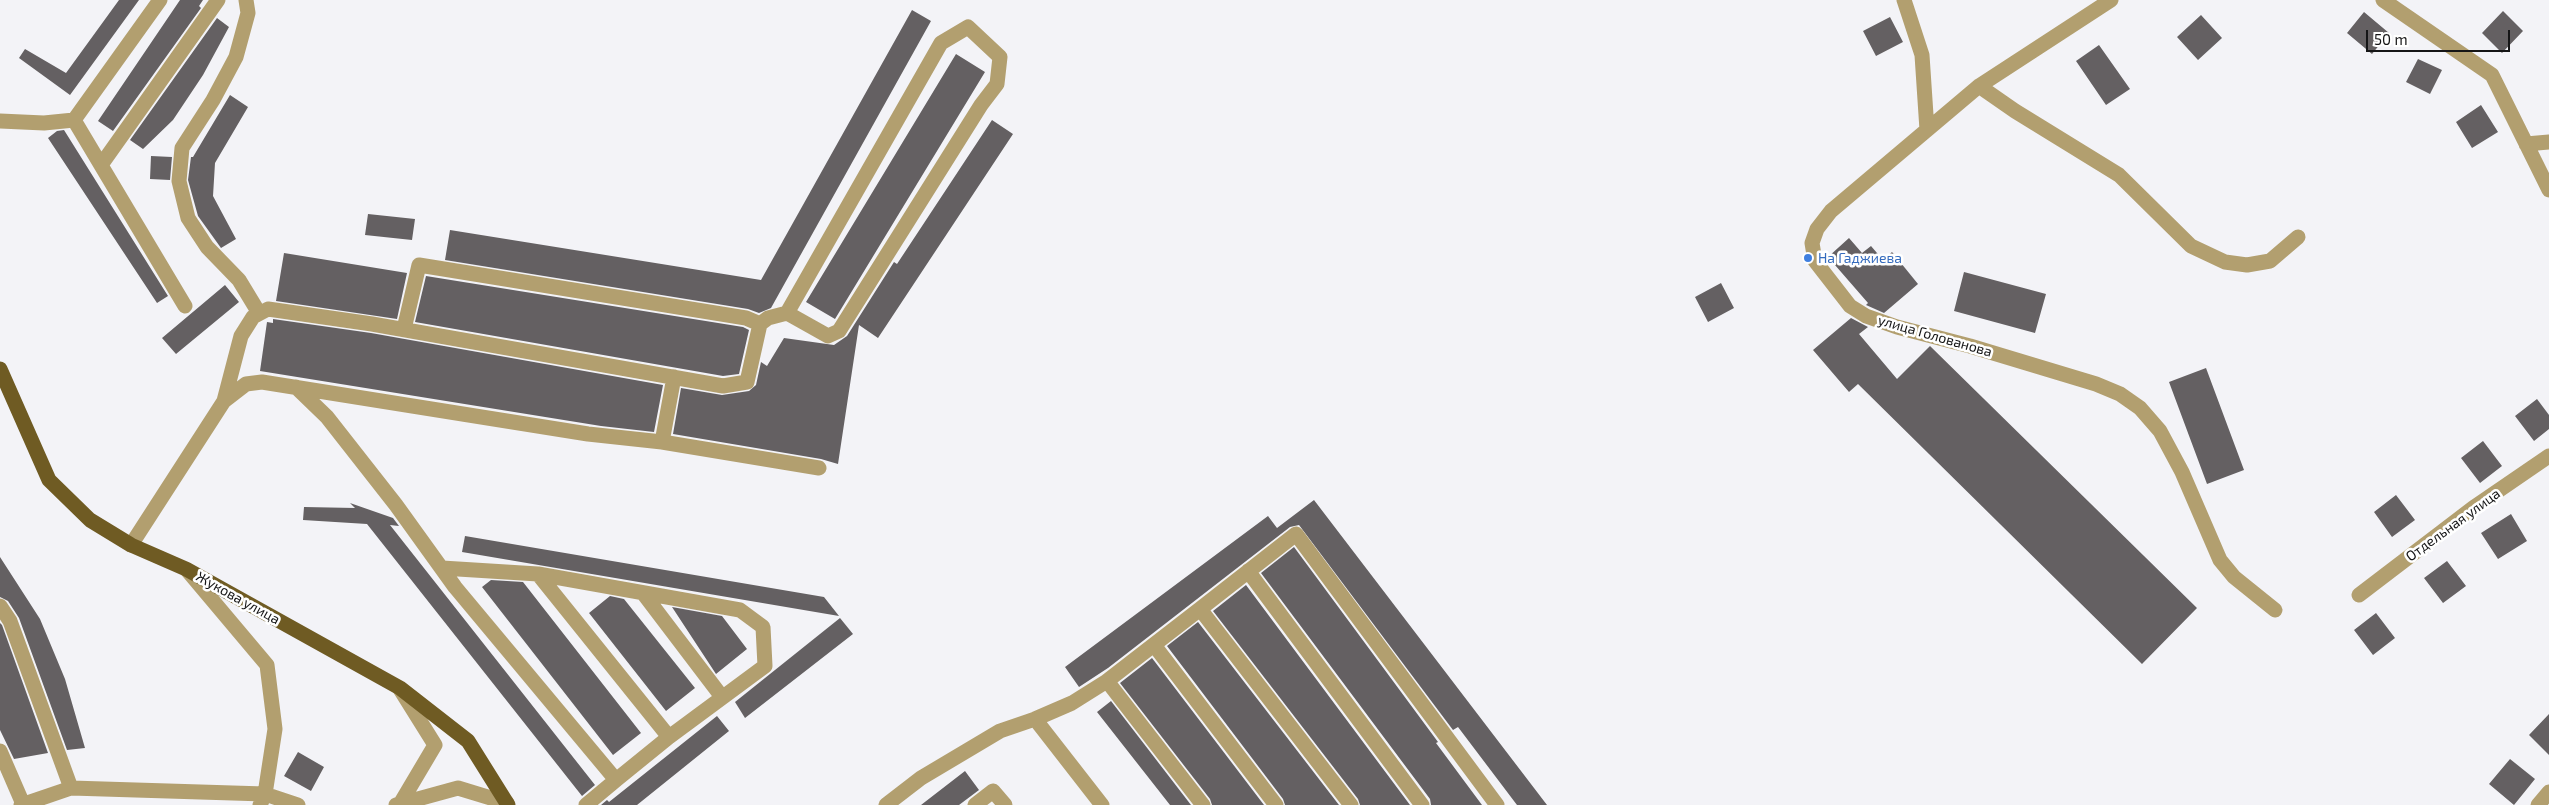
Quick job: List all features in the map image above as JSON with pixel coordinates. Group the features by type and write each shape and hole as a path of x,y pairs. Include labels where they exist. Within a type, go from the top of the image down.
{"main road":[{"name":"Жукова улица","path":"0,369 49,480 90,520 132,545 186,569 400,688 468,741 507,804"}],"street":[{"path":"0,121 44,123 74,120 160,0"},
{"path":"101,165 218,0"},
{"path":"246,0 248,13 236,57 213,100 182,148 179,181 188,218 207,247 240,280 259,313"},
{"path":"1904,0 1922,55 1927,130"},
{"name":"улица Голованова","path":"2111,0 1979,86 1831,211 1817,229 1812,243 1815,261 1850,306 1866,316 1897,328 1970,346 2096,384 2120,394 2140,408 2160,431 2182,472 2220,560 2234,577 2275,610"},
{"path":"2383,0 2492,75 2549,190"},
{"path":"132,545 224,401 241,336 252,317 268,309 404,329 723,386 747,382 760,324 768,318 787,313 828,336 839,331 981,105 997,84 1000,57 968,27 941,43 787,313"},
{"path":"1979,86 2014,111 2119,176 2192,246 2225,262 2247,265 2270,261 2298,238"},
{"path":"74,120 185,306"},
{"path":"2526,144 2549,142"},
{"path":"404,329 419,265 746,318 760,324"},
{"path":"662,442 674,377"},
{"path":"224,401 246,384 262,382 588,434 662,442 819,468"},
{"path":"296,387 327,417 396,505 442,568 616,780"},
{"name":"Отдельная улица","path":"2360,595 2473,508 2549,456"},
{"path":"886,805 921,778 1000,732 1072,704 1154,645 1296,534 1497,805"},
{"path":"442,568 538,574 740,610 763,627 764,666 669,737 586,805"},
{"path":"186,569 267,665 275,729 262,800"},
{"path":"1248,571 1422,805"},
{"path":"538,574 669,737"},
{"path":"643,593 722,697"},
{"path":"0,606 10,621 72,788"},
{"path":"1200,609 1351,805"},
{"path":"1154,645 1276,805"},
{"path":"1106,681 1203,805"},
{"path":"398,804 435,745 400,688"},
{"path":"1035,719 1102,805"},
{"path":"0,751 22,805 72,788 262,800 298,805"},
{"path":"398,804 458,788 507,804"},
{"path":"975,805 993,791 1005,805"},
{"path":"2538,805 2549,792"}],"building":[{"path":"119,0 139,0 70,95 19,58 25,49 66,73"},
{"path":"180,0 203,0 199,6 201,8 113,131 98,121"},
{"path":"912,10 931,21 771,308 759,313 748,309 445,260 450,230 761,280"},
{"path":"2503,11 2523,31 2502,53 2482,33"},
{"path":"2364,12 2389,33 2372,54 2347,33"},
{"path":"2201,15 2222,38 2198,60 2177,37"},
{"path":"1890,17 1903,42 1876,56 1863,31"},
{"path":"217,18 229,27 203,75 173,120 143,149 130,140"},
{"path":"2099,45 2130,89 2106,105 2076,61"},
{"path":"956,54 985,72 835,319 806,302"},
{"path":"2418,59 2442,70 2430,94 2406,82"},
{"path":"230,95 248,107 215,163 213,196 236,239 221,248 198,216 188,180 191,157 193,157"},
{"path":"2481,105 2498,132 2472,148 2456,122"},
{"path":"992,120 1013,134 878,338 859,325 838,464 821,459 673,434 681,388 722,395 749,391 756,385 761,362 767,366 784,338 834,345 847,336 894,262 897,264"},
{"path":"64,130 168,296 157,303 48,138 57,131"},
{"path":"151,156 172,157 170,180 150,179"},
{"path":"368,214 415,219 412,240 365,235"},
{"path":"1849,238 1862,253 1871,246 1883,260 1892,252 1918,284 1884,313 1866,305 1868,303 1828,257"},
{"path":"284,253 407,273 397,319 276,301"},
{"path":"1964,272 2046,294 2035,333 1954,311"},
{"path":"426,276 743,327 749,330 739,374 723,376 415,322"},
{"path":"1721,283 1734,308 1708,322 1695,297"},
{"path":"225,285 239,302 176,354 162,338"},
{"path":"1851,318 1868,327 1859,334 1897,379 1930,346 2197,608 2142,664 1858,384 1849,392 1813,350"},
{"path":"273,319 371,333 663,385 654,432 601,426 260,371 267,322 273,323"},
{"path":"2206,368 2244,470 2207,484 2169,382"},
{"path":"2537,399 2549,415 2549,429 2534,441 2515,416"},
{"path":"2483,441 2502,466 2480,483 2461,458"},
{"path":"2396,495 2415,520 2392,537 2374,512"},
{"path":"1314,500 1547,805 1517,805 1458,727 1453,730 1299,525 1290,527 1108,668 1079,687 1065,667 1268,516 1277,528"},
{"path":"350,503 393,518 399,526 390,525 595,785 582,796 367,524 303,520 304,507 355,508"},
{"path":"2511,514 2527,541 2498,559 2481,533"},
{"path":"465,536 824,597 839,616 462,552"},
{"path":"1294,547 1438,742 1436,743 1482,805 1431,805 1430,799 1261,573"},
{"path":"0,557 40,619 65,679 85,748 67,750 19,618 8,601 0,597"},
{"path":"2447,561 2466,586 2443,603 2424,578"},
{"path":"491,580 523,582 641,733 613,755 482,587"},
{"path":"1246,585 1410,805 1360,805 1358,799 1213,611"},
{"path":"610,596 624,599 695,688 666,711 589,613"},
{"path":"672,607 722,616 747,649 716,674"},
{"path":"2376,613 2395,638 2373,655 2354,630"},
{"path":"840,618 853,634 745,718 735,702"},
{"path":"1198,622 1339,805 1285,805 1283,799 1167,646"},
{"path":"0,623 48,753 14,759 0,730"},
{"path":"1152,658 1264,805 1212,805 1210,799 1120,683"},
{"path":"1111,701 1191,805 1170,805 1097,712"},
{"path":"2549,714 2549,755 2529,735"},
{"path":"717,716 729,731 637,805 601,805 607,800 609,802"},
{"path":"298,752 324,767 311,791 284,776"},
{"path":"2510,759 2535,779 2514,805 2489,784"},
{"path":"965,771 979,790 959,805 921,805"}],"place":[{"name":"На Гаджиева","path":"1808,258"}]}
